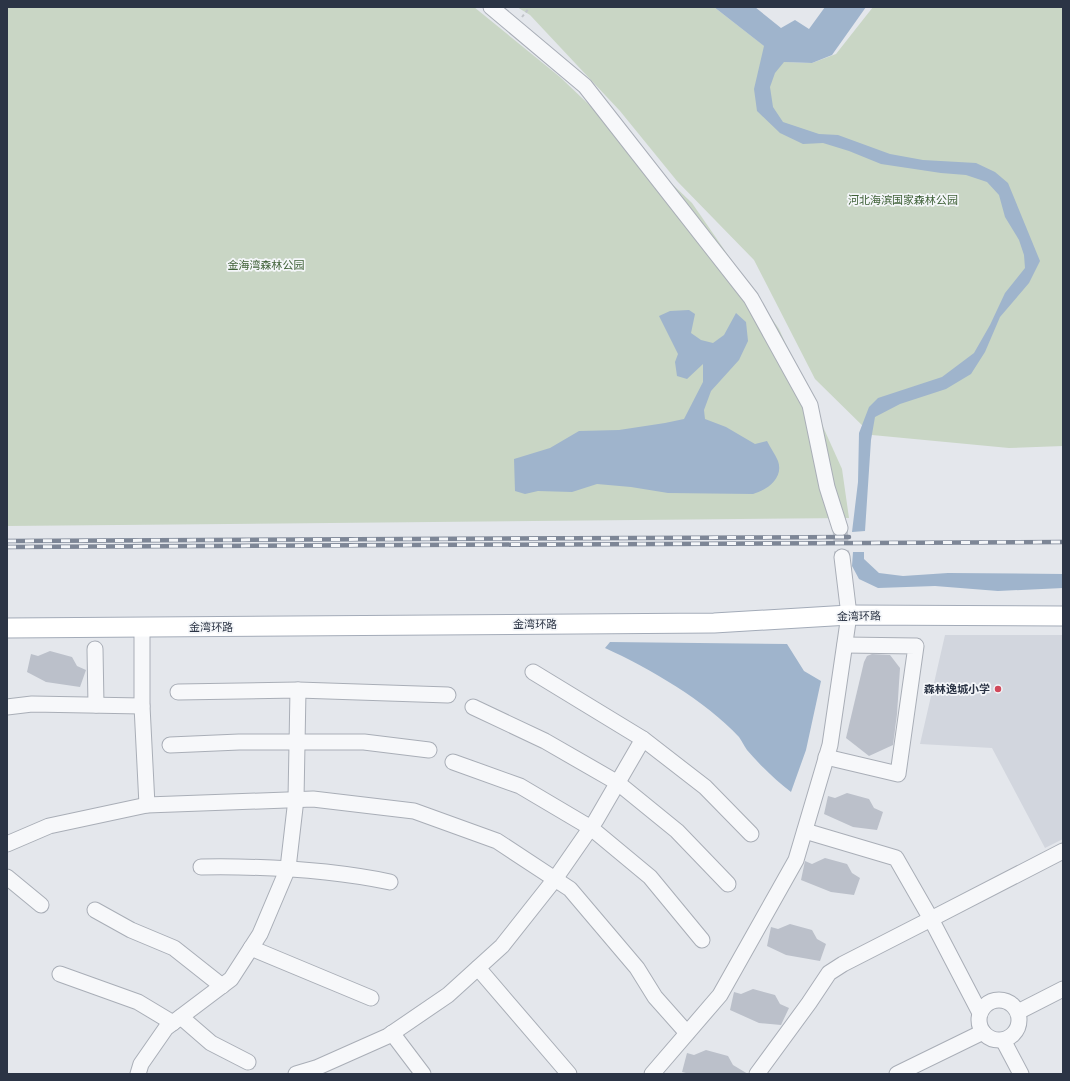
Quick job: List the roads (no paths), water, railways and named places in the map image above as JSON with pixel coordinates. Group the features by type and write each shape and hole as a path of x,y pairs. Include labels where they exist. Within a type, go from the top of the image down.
{"main road":[{"name":"金湾环路","path":"7,628 714,623 849,615 1063,616"}],"street":[{"path":"491,7 586,86 751,298 810,404 826,487 840,528"},
{"path":"652,1074 720,995 796,860 830,745 849,615 842,557"},
{"path":"142,627 142,706 148,805"},
{"path":"826,757 898,774 916,646 844,645"},
{"path":"95,649 96,705"},
{"path":"532,672 643,739 705,787 751,834"},
{"path":"138,1074 141,1064 166,1028 231,979 260,934 288,868 296,799 298,690"},
{"path":"178,692 298,690 448,695"},
{"path":"7,707 32,704 142,706"},
{"path":"474,707 545,741 618,783 677,830 728,884"},
{"path":"296,1074 316,1068 392,1033 448,995 502,946 555,879 591,828 643,739"},
{"path":"170,745 297,741 364,742 429,750"},
{"path":"454,762 520,786 591,828 650,877 702,940"},
{"path":"7,844 49,826 148,805 313,799 414,811 497,841 570,889 637,968 655,997 687,1033"},
{"path":"805,831 896,858 931,919 980,1013"},
{"path":"757,1074 810,1003 829,973 843,964 1063,851"},
{"path":"201,867 247,866 288,868 346,873 390,882"},
{"path":"7,877 41,905"},
{"path":"95,910 131,930 174,948 222,986"},
{"path":"251,948 371,998"},
{"path":"478,968 569,1074"},
{"path":"60,974 138,1002 177,1020 211,1043 248,1062"},
{"path":"1018,1012 1063,989"},
{"path":"995,1000 1009,1002 1018,1012 1020,1019 1016,1032 1012,1036 1003,1040 993,1040 983,1032 979,1020 980,1013 989,1002 995,1000"},
{"path":"897,1074 983,1032"},
{"path":"392,1033 423,1074"},
{"path":"1003,1040 1021,1074"}],"water":[{"path":"714,7 755,7 781,28 795,20 809,29 825,7 866,7 832,55 812,63 784,62 775,73 770,87 773,107 783,122 819,134 838,135 890,154 923,160 976,163 995,172 1008,183 1040,261 1029,283 1000,317 985,352 971,374 946,389 900,404 875,417 871,440 865,531 852,532 858,482 859,433 869,407 878,398 942,377 974,353 990,325 1005,293 1025,268 1024,255 1019,240 1005,217 999,195 987,182 966,175 941,173 881,164 849,151 823,143 803,144 780,133 757,111 754,89 764,46"},
{"path":"689,310 695,314 691,333 701,340 713,343 724,335 736,313 746,322 748,341 739,360 711,391 704,410 705,419 726,427 755,444 767,441 777,458 779,467 779,473 773,482 764,490 753,494 668,493 631,487 597,484 572,492 538,491 525,494 515,491 514,459 550,448 579,431 619,430 684,419 703,382 703,364 687,379 677,376 675,362 678,354 659,316 670,311"},
{"path":"853,552 864,552 864,559 879,573 903,576 948,573 1063,574 1063,588 998,591 935,586 878,588 859,579 852,566"},
{"path":"610,642 787,644 804,671 821,681 806,750 791,792 762,767 747,750 739,737 726,724 694,698 676,686 640,665 605,648"}],"tunnel":[{"path":"840,528 842,557"}],"railway":[{"path":"7,541 849,537"},
{"path":"7,547 1063,542"}],"place":[{"name":"森林逸城小学","path":"998,689"}],"park label":[{"name":"河北海滨国家森林公园","path":"903,200"},
{"name":"金海湾森林公园","path":"266,265"}]}
